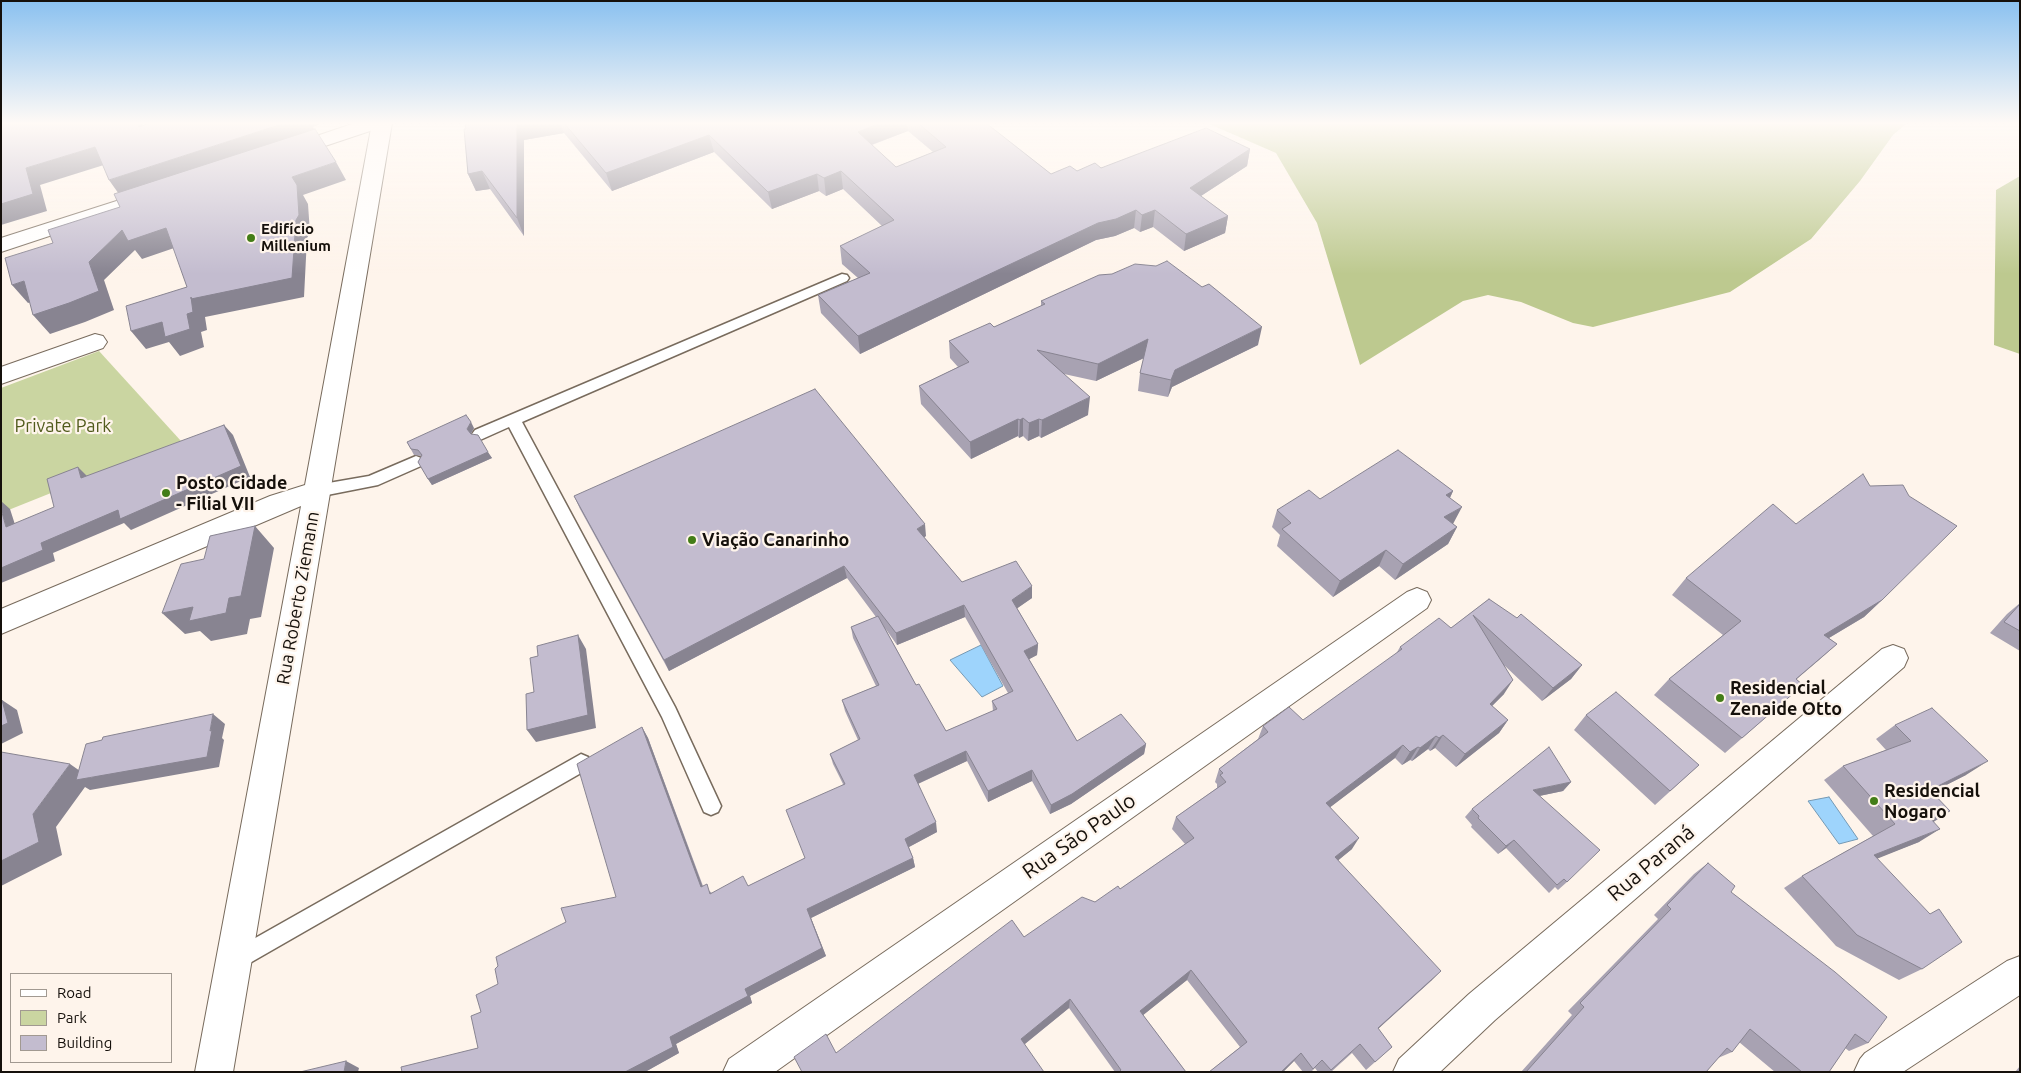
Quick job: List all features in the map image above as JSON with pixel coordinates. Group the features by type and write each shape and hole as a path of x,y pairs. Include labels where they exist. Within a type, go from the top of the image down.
{"street":[{"name":"Rua Roberto Ziemann","path":"214,1072 373,173"},
{"path":"1,245 170,190"},
{"path":"1,376 95,342"},
{"path":"1,622 279,503 317,491"},
{"name":"Rua São Paulo","path":"742,1072 1417,600"},
{"name":"Rua Paraná","path":"1412,1072 1482,1007 1892,658"},
{"path":"1873,1072 1878,1066 2020,974"}],"lane":[{"path":"480,434 842,278"},
{"path":"513,420 669,713 711,806"},
{"path":"317,491 372,481 416,462"},
{"path":"234,961 581,763"}],"green space":[{"path":"1288,173 1866,173 1811,239 1730,292 1593,327 1573,323 1521,302 1488,295 1463,301 1360,365 1317,223"},
{"path":"2020,176 2020,354 1994,345 1996,190"},
{"name":"Private Park","path":"99,351 181,441 1,513 1,388"}],"water":[{"path":"981,645 1003,686 982,697 950,660"},
{"path":"1829,797 1858,839 1839,844 1808,801"}],"building":[{"path":"1,173 27,173 33,194 1,204"},
{"path":"106,173 130,173 109,180"},
{"path":"179,173 304,173 292,177 297,185 299,215 296,220 292,278 191,299 193,312 187,314 190,329 165,337 162,322 131,331 126,306 187,287 166,228 128,241 122,230 89,262 99,291 33,315 24,281 12,285 5,258 53,243 48,230 120,207 114,194"},
{"path":"484,173 517,173 517,218"},
{"path":"748,173 836,173 824,178 817,174 768,192"},
{"path":"843,173 1213,173 1190,188 1228,216 1186,234 1155,210 1142,215 1136,210 1116,219 1098,223 858,336 818,295 870,273 840,246 894,220"},
{"path":"1167,261 1202,287 1209,284 1262,327 1175,370 1171,380 1140,373 1148,339 1098,364 1037,350 1090,397 1042,420 1039,419 1029,423 1023,418 1018,419 970,442 919,386 969,362 949,341 990,323 994,327 1045,304 1041,301 1099,275 1112,274 1135,264 1156,266"},
{"path":"815,389 925,524 917,529 962,582 1016,561 1032,586 1012,600 1038,644 1024,651 1077,741 1121,714 1146,744 1072,794 1051,805 1032,770 988,791 966,751 914,775 936,822 905,839 913,858 807,909 822,948 745,989 748,996 670,1037 673,1047 625,1072 402,1072 401,1067 478,1048 471,1016 481,1012 476,995 498,984 495,969 498,966 496,957 566,922 561,908 616,897 577,764 642,727 701,887 707,884 710,894 743,876 748,886 805,858 786,810 845,784 830,754 860,739 842,700 879,685 851,627 878,616 916,685 919,684 946,731 997,709 992,701 1013,691 964,605 896,633 844,566 664,660 574,496"},
{"path":"466,415 471,422 467,429 471,434 478,435 488,452 428,479 418,462 422,455 418,450 411,449 407,442"},
{"path":"224,425 241,466 120,519 118,510 41,543 43,550 1,568 1,509 6,527 54,507 47,479 78,467 81,478"},
{"path":"1398,450 1453,491 1446,495 1462,507 1444,517 1457,527 1403,564 1386,550 1340,581 1282,529 1291,523 1277,510 1309,490 1320,499"},
{"path":"1863,474 1870,486 1903,485 1909,496 1957,526 1882,600 1824,635 1837,644 1796,679 1803,685 1742,738 1669,679 1741,621 1686,578 1773,504 1796,524"},
{"path":"255,526 241,596 229,598 226,613 189,621 193,607 162,613 181,564 204,559 210,536"},
{"path":"1489,599 1517,618 1521,614 1582,665 1553,688 1473,615 1513,680 1490,704 1508,720 1465,754 1443,735 1439,738 1436,736 1420,748 1418,747 1410,752 1403,745 1326,803 1359,838 1335,857 1441,971 1378,1028 1392,1047 1375,1062 1360,1044 1331,1070 1322,1060 1313,1069 1301,1053 1281,1072 1209,1072 1247,1042 1191,970 1140,1011 1186,1072 1119,1072 1121,1070 1070,999 1021,1039 1044,1072 802,1072 794,1057 826,1034 836,1053 1012,920 1024,937 1082,897 1095,902 1118,886 1120,889 1194,838 1176,817 1226,782 1220,775 1223,773 1219,769 1268,732 1263,726 1289,707 1303,720 1402,649 1400,647 1439,618 1451,628"},
{"path":"2020,604 2020,631 2004,622"},
{"path":"578,635 588,715 527,730 526,694 534,692 530,658 538,656 537,646"},
{"path":"1616,692 1699,765 1670,791 1586,715"},
{"path":"1,700 8,723 1,726"},
{"path":"1932,708 1988,761 1930,790 1950,811 1931,819 1940,829 1874,855 1930,914 1939,909 1962,942 1922,969 1857,935 1802,876 1895,824 1843,766 1911,741 1895,725"},
{"path":"213,714 207,757 76,780 86,744 102,740 103,737"},
{"path":"1549,747 1571,782 1533,790 1600,850 1567,882 1564,879 1557,885 1514,840 1506,846 1478,818 1479,816 1472,809"},
{"path":"1,752 70,764 33,814 39,842 1,861"},
{"path":"1708,863 1735,886 1731,892 1835,972 1887,1017 1868,1043 1855,1034 1829,1072 1802,1072 1750,1029 1732,1052 1727,1048 1706,1072 1526,1072 1584,1007 1580,1003 1671,909 1667,905"},
{"path":"346,1061 344,1072 300,1072"}],"place":[{"name":"Edifício Millenium","path":"251,238"},
{"name":"Posto Cidade - Filial VII","path":"166,493"},
{"name":"Viação Canarinho","path":"692,540"},
{"name":"Residencial Zenaide Otto","path":"1720,698"},
{"name":"Residencial Nogaro","path":"1874,801"}]}
